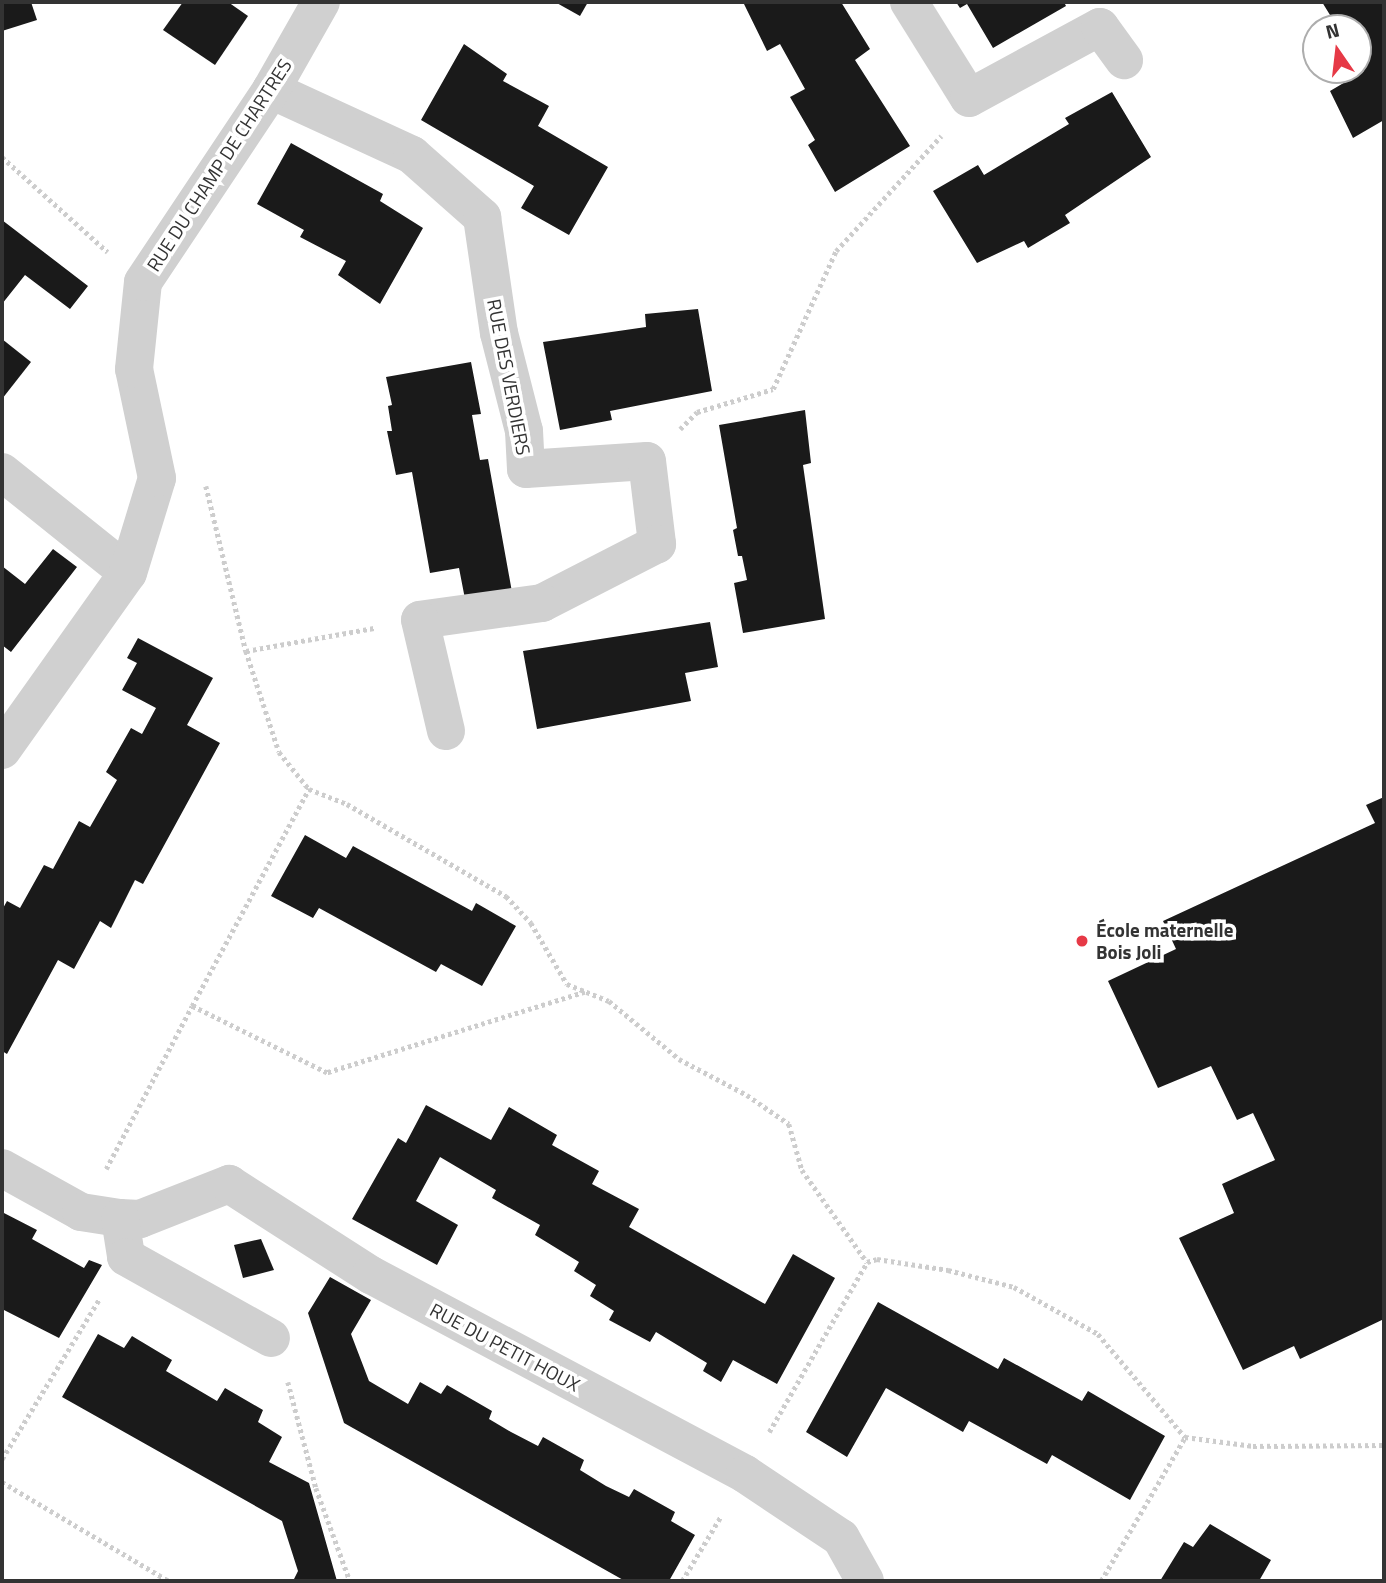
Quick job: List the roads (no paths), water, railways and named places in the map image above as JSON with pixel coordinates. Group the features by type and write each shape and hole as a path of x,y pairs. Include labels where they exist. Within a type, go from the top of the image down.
{"street":[{"name":"RUE DU CHAMP DE CHARTRES","path":"2,750 128,573 158,478 134,369 143,282 271,90 321,2"},
{"path":"909,2 969,98 1100,27 1124,60"},
{"name":"RUE DES VERDIERS","path":"271,90 412,155 482,217 499,332 524,431 526,469 647,461 657,544 542,603 420,620 446,732"},
{"path":"2,472 128,573"},
{"name":"RUE DU PETIT HOUX","path":"2,1168 80,1212 120,1218 140,1219 229,1184 371,1275 745,1474 841,1538 865,1581"},
{"path":"120,1218 126,1256 271,1338"}],"place":[{"name":"École maternelle Bois Joli","path":"1082,941"}]}
